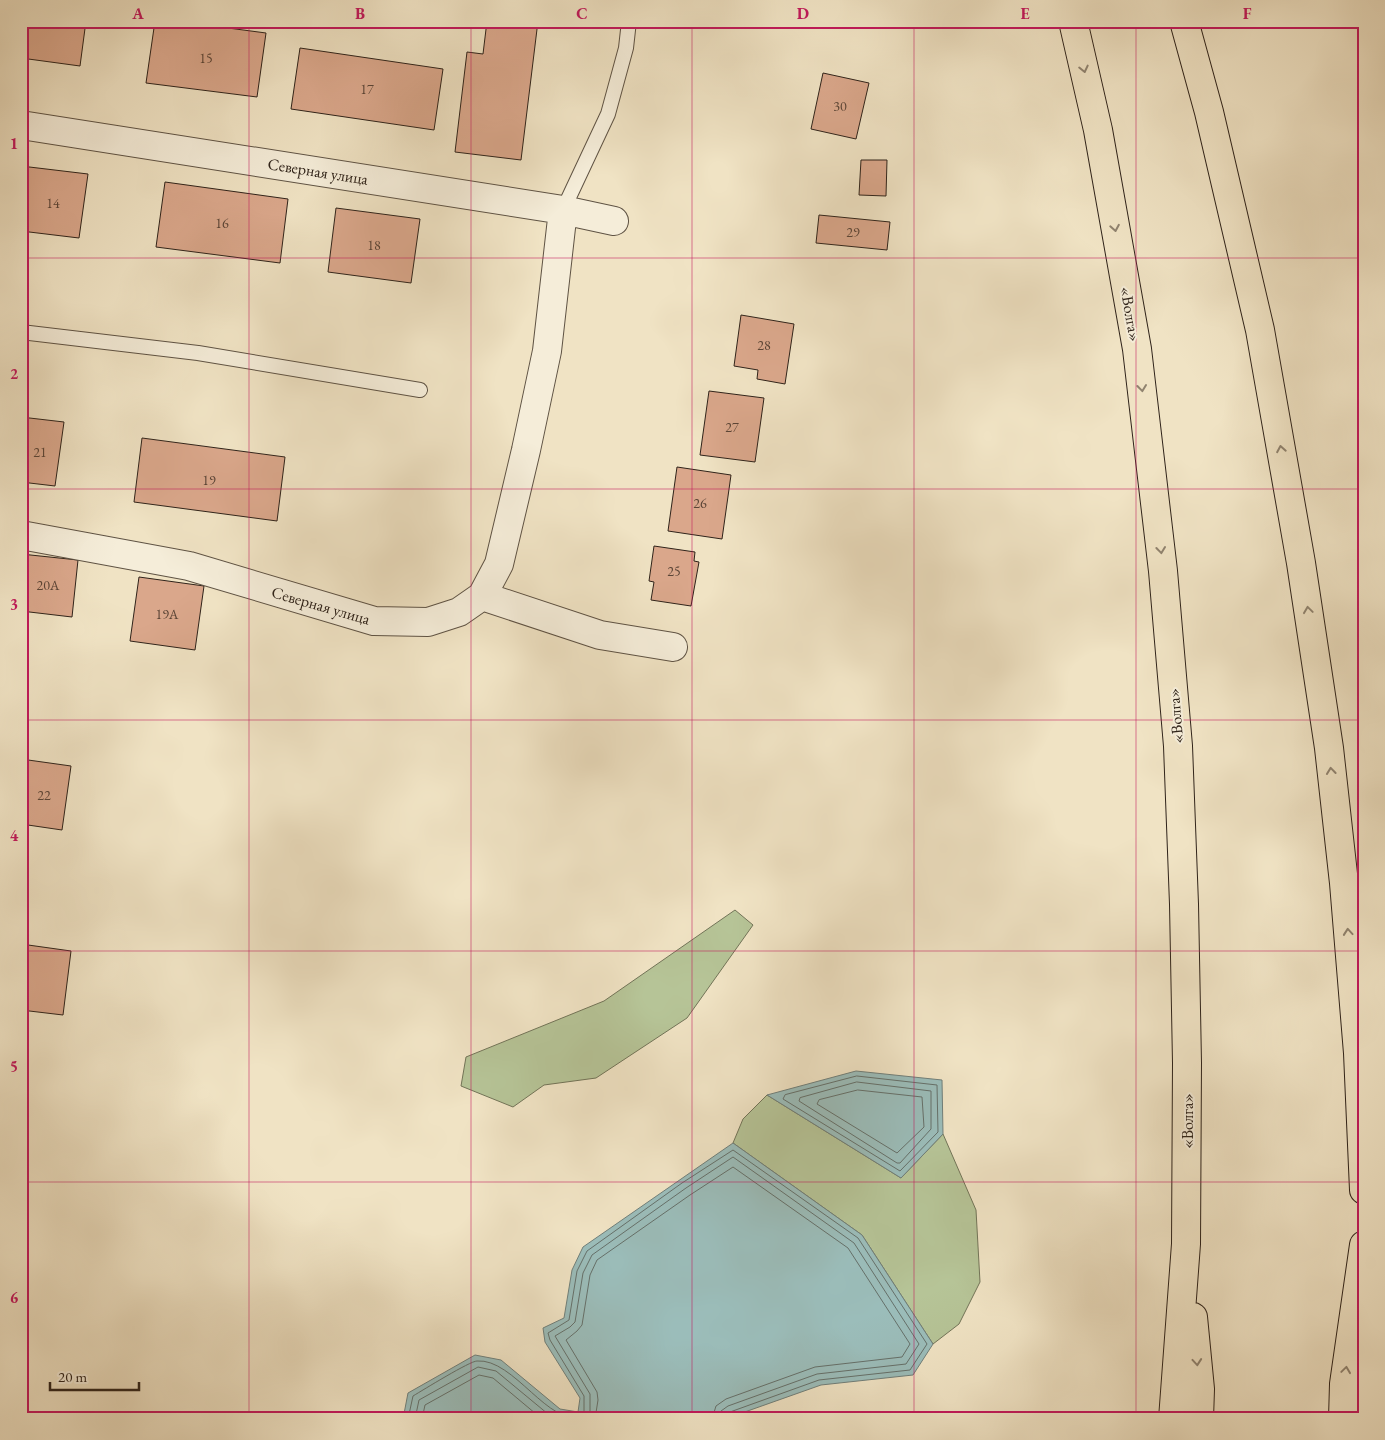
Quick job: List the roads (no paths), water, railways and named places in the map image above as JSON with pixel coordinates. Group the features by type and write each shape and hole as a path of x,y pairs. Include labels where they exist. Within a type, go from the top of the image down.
{"highway":[{"name":"«Волга»","path":"1073,21 1098,130 1137,349 1163,571 1178,746 1187,1062 1186,1244 1173,1419"},
{"path":"1184,21 1210,112 1260,330 1301,562 1328,748 1344,883 1358,1053 1364,1190"},
{"path":"1186,1244 1200,1389 1199,1419"},
{"path":"1343,1419 1344,1384 1364,1245"}],"street":[{"name":"Северная улица","path":"21,125 563,210 614,222"},
{"path":"563,210 545,360 526,450 498,564 482,596 600,635 673,648"},
{"name":"Северная улица","path":"21,535 189,566 374,620 428,622 459,612 482,596"}],"lane":[{"path":"563,210 608,114 626,48 629,21"},
{"path":"21,332 198,353 420,390"}],"water":[{"path":"856,1071 942,1080 943,1134 901,1178 767,1095"},
{"path":"733,1143 862,1235 933,1344 913,1375 821,1385 725,1419 403,1419 408,1393 475,1355 501,1360 560,1409 578,1412 580,1398 545,1342 543,1328 564,1318 572,1270 583,1247"}]}
